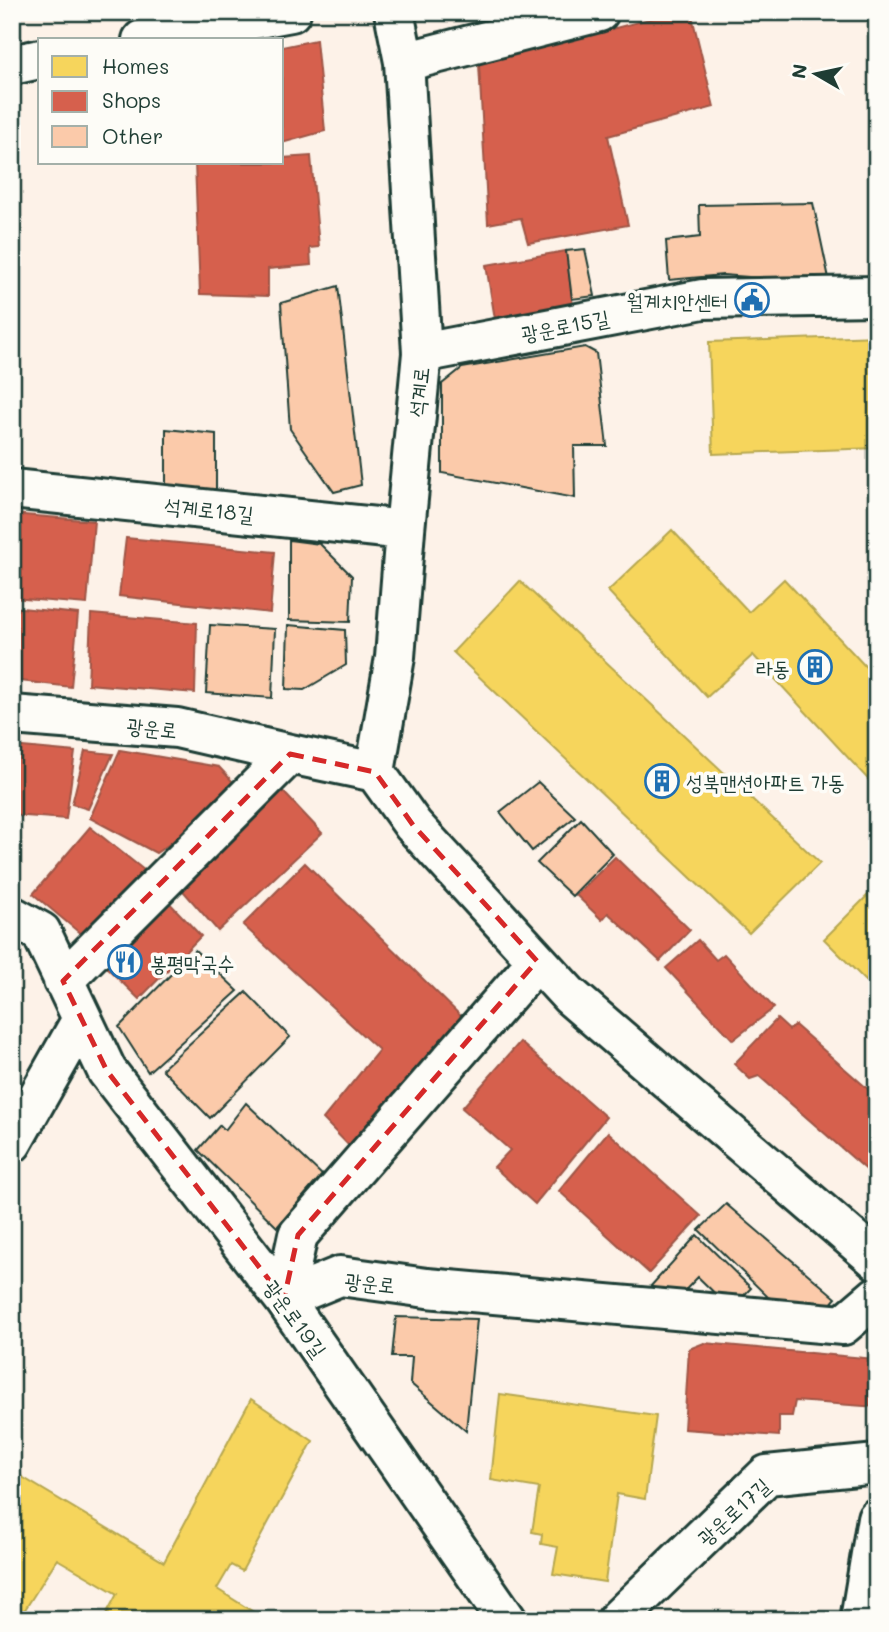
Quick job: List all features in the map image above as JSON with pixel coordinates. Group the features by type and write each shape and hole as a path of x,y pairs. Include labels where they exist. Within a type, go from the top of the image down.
{"street":[{"path":"153,38 291,12"},
{"name":"석계로","path":"375,772 395,657 422,353 404,62 394,12"},
{"path":"404,62 599,12"},
{"path":"12,65 38,59"},
{"name":"광운로15길","path":"422,353 703,299 877,296"},
{"name":"석계로18길","path":"12,489 405,530"},
{"name":"광운로","path":"12,715 177,728 375,772"},
{"path":"64,981 290,754"},
{"path":"375,772 413,825 569,995 877,1261"},
{"name":"광운로19길","path":"12,916 41,932 107,1071 284,1299 507,1620"},
{"path":"284,1299 298,1235 537,961"},
{"path":"12,1143 82,1019"},
{"name":"광운로","path":"284,1299 340,1276 427,1288 843,1325 877,1296"},
{"name":"광운로17길","path":"617,1620 767,1475 877,1464"},
{"path":"860,1620 877,1518"}],"highlighted area":[{"path":"290,754 375,772 413,825 537,961 298,1235 284,1299 107,1071 63,981"}],"building: Homes":[{"path":"877,336 877,448 713,454 709,342"},
{"name":"라동","path":"672,530 749,612 784,579 877,679 877,789 753,655 707,697 608,591"},
{"name":"성북맨션아파트 가동","path":"520,581 820,863 749,933 453,652"},
{"path":"877,886 877,992 824,939"},
{"path":"500,1394 656,1416 645,1499 617,1494 605,1582 553,1574 558,1547 541,1544 542,1534 532,1532 539,1488 491,1480"},
{"path":"251,1399 313,1441 242,1571 231,1565 217,1589 266,1620 103,1620 117,1594 57,1559 19,1619 12,1615 12,1471 164,1562"}],"building: Shops":[{"path":"676,12 691,12 714,107 608,136 628,225 528,243 521,218 488,224 479,64"},
{"path":"316,40 325,131 284,142 284,47"},
{"path":"311,156 319,247 310,248 311,265 268,269 268,296 200,294 195,164 284,164 284,158"},
{"path":"566,251 573,307 495,319 486,265"},
{"path":"12,514 94,521 87,604 12,598"},
{"path":"126,538 275,552 270,613 119,596"},
{"path":"12,607 78,614 71,687 12,680"},
{"path":"91,614 197,623 195,693 88,684"},
{"path":"12,746 75,752 66,819 12,815"},
{"path":"120,750 219,767 233,782 177,839 156,853 90,818"},
{"path":"85,751 113,754 88,809 72,804"},
{"path":"276,784 322,833 218,931 178,885"},
{"path":"90,827 144,870 82,935 33,894"},
{"path":"615,857 690,930 660,961 608,913 602,920 576,895"},
{"path":"305,863 468,1023 357,1154 323,1119 379,1050 243,925"},
{"path":"162,895 201,936 139,999 98,959"},
{"path":"698,940 716,960 724,954 774,1008 733,1040 666,968"},
{"path":"777,1019 789,1030 795,1025 877,1097 877,1179 759,1076 750,1079 734,1064"},
{"path":"520,1042 606,1117 535,1204 494,1167 510,1150 462,1108"},
{"path":"608,1132 701,1216 649,1273 559,1191"},
{"path":"704,1343 875,1359 877,1407 795,1401 792,1416 779,1416 779,1436 684,1429 689,1349"}],"building: Other":[{"path":"813,203 830,283 723,275 669,280 666,241 700,237 699,205"},
{"path":"585,249 595,296 572,299 566,251"},
{"path":"338,286 361,485 334,492 290,429 281,303"},
{"path":"585,347 596,353 607,446 574,446 575,498 442,473 442,384 462,368"},
{"path":"166,429 216,434 216,491 166,488"},
{"path":"289,540 320,544 352,576 350,622 289,620"},
{"path":"210,625 275,629 272,698 206,693"},
{"path":"288,625 345,630 346,665 304,690 286,689"},
{"path":"538,782 575,817 532,851 500,812"},
{"path":"581,819 613,854 572,896 537,863"},
{"path":"195,950 238,991 148,1072 119,1027"},
{"path":"246,992 290,1037 210,1118 162,1069"},
{"path":"246,1103 322,1175 277,1227 198,1150 220,1125 225,1130"},
{"path":"726,1204 836,1298 824,1312 794,1309 768,1297 699,1230"},
{"path":"697,1235 751,1288 731,1309 698,1277 671,1305 650,1287"},
{"path":"396,1317 477,1319 466,1431 410,1383 412,1357 392,1357"}],"place":[{"name":"월계치안센터","path":"752,300"},
{"name":"라동","path":"815,667"},
{"name":"성북맨션아파트 가동","path":"662,781"},
{"name":"봉평막국수","path":"125,962"}]}
